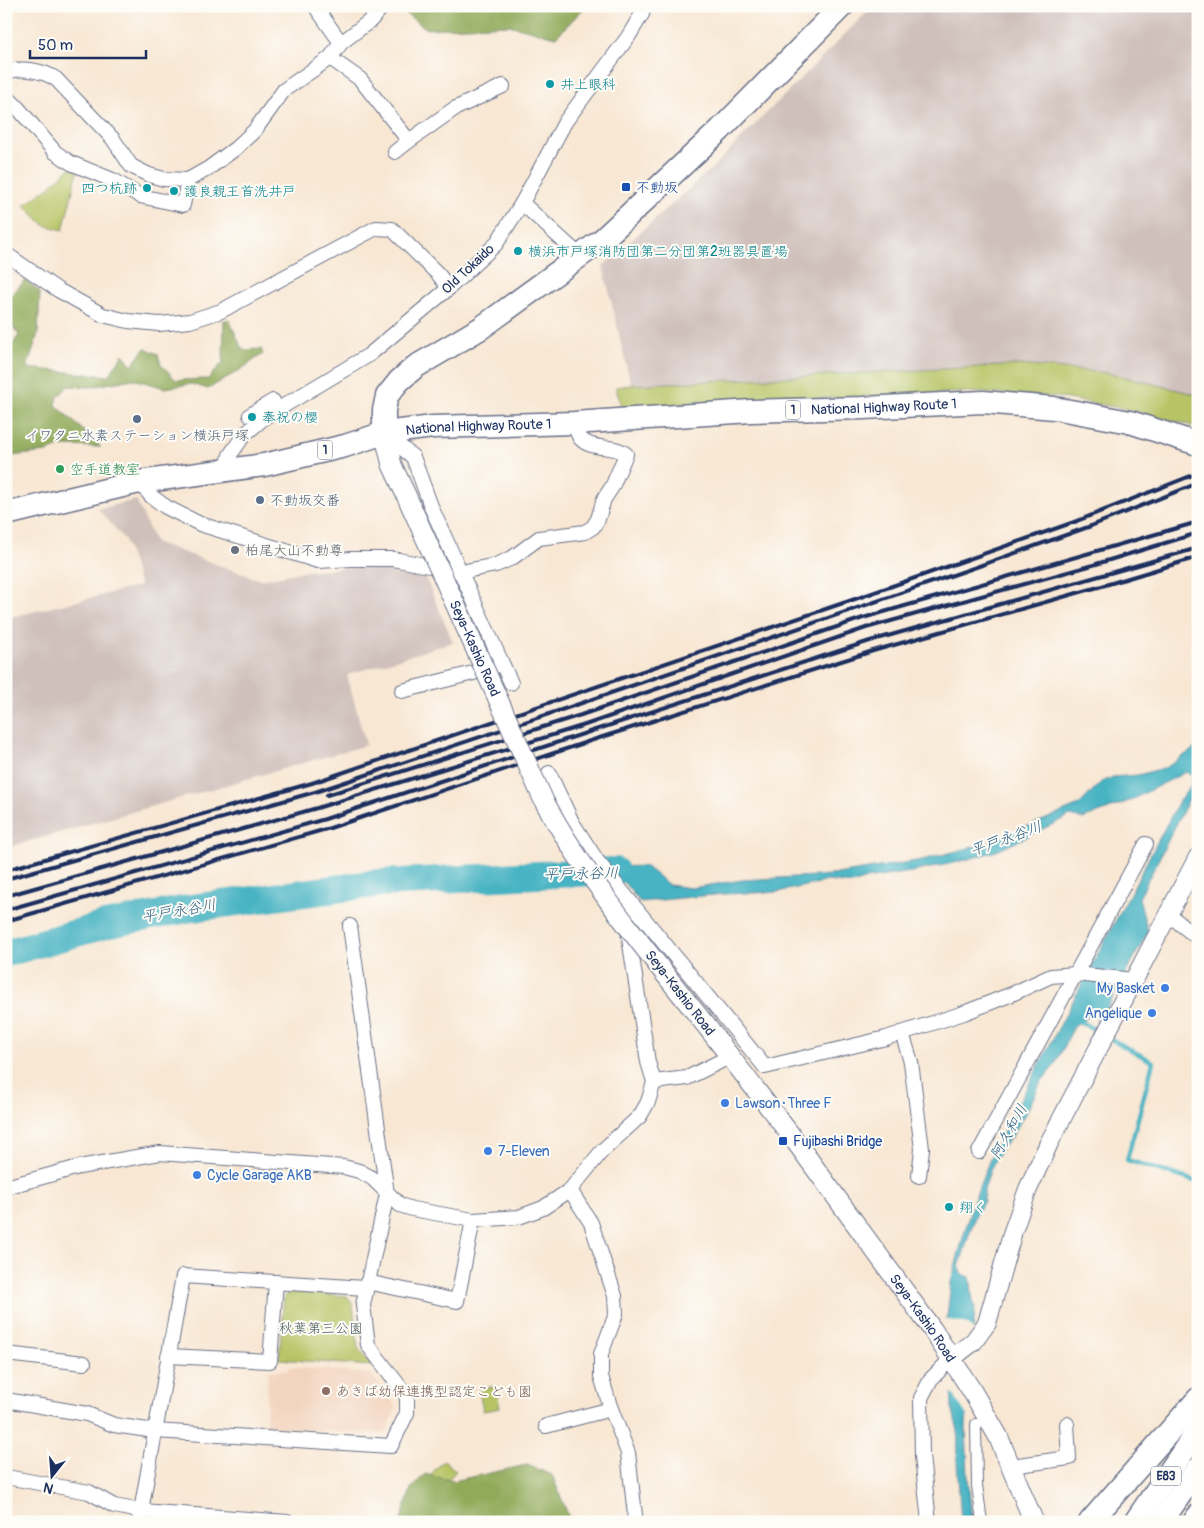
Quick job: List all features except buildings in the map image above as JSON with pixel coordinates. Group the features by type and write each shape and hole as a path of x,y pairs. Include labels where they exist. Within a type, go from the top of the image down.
{"highway":[{"path":"384,433 384,410 387,396 399,381 415,367 481,328 602,240 720,130 842,6"},
{"name":"National Highway Route 1","path":"6,514 139,482 264,465 345,446 384,433 433,428 574,423 751,411 983,402 1054,408 1130,422 1198,444"},
{"path":"1090,1522 1198,1399"},
{"name":"E83","path":"1134,1522 1198,1430"},
{"name":"E83","path":"1161,1522 1198,1469"},
{"path":"1194,1522 1198,1516"}],"main road":[{"name":"Seya-Kashio Road","path":"384,433 392,465 544,801 565,839 601,892 731,1056 796,1142 932,1329 998,1436 1034,1522"}],"street":[{"path":"315,6 341,43"},
{"path":"6,72 28,70 47,73 56,79 113,139 131,166 149,175 164,179 188,180 210,168 236,148 255,130 261,118 284,90 330,58 341,43 372,20 383,6"},
{"name":"Old Tokaido","path":"227,470 230,455 244,435 264,417 369,354 449,288 496,244 522,203 565,122 628,38 642,14 644,6"},
{"path":"330,58 360,79 409,141"},
{"path":"395,152 454,109 503,86"},
{"path":"6,96 55,152 71,163 115,181 140,196 184,205 188,180"},
{"path":"522,203 580,256"},
{"path":"6,254 58,290 103,315 128,321 159,324 190,321 221,311 376,228 392,229 438,274 449,288"},
{"path":"250,415 288,393 307,392"},
{"path":"139,482 150,496 166,508 200,524 318,561 393,559 461,572 496,566 512,558 539,538 585,532 593,527 598,519 604,499 612,488 626,454 621,450 589,444 580,438 574,423"},
{"path":"384,433 413,457 432,509 510,683"},
{"path":"404,694 503,666"},
{"path":"549,773 572,822 598,862 765,1067 902,1033 1004,997 1051,976 1078,974 1130,979"},
{"path":"979,1152 1078,974 1146,844"},
{"path":"928,1522 922,1456 921,1398 931,1379 951,1359 974,1341 987,1323 1013,1231 1028,1189 1049,1142 1130,979 1168,914 1198,857"},
{"path":"6,1187 79,1167 160,1153 344,1166 372,1178 400,1205 412,1209 473,1220 518,1217 542,1208 570,1190 602,1151 640,1116 648,1102 654,1082 648,1062 625,911 637,910"},
{"path":"1168,914 1198,938"},
{"path":"6,1400 87,1414 114,1425 155,1431 391,1446 407,1413 406,1396 368,1345 363,1305 387,1194 350,926"},
{"path":"902,1033 911,1062 914,1082 922,1150 919,1176"},
{"path":"654,1082 687,1078 731,1056"},
{"path":"570,1190 591,1222 615,1296 616,1314 601,1354 601,1376 628,1453 635,1514 633,1522"},
{"path":"140,1516 183,1276 366,1285 457,1301 473,1220"},
{"path":"168,1356 270,1361 276,1282"},
{"path":"6,1354 84,1363"},
{"path":"546,1426 611,1409"},
{"path":"976,1424 977,1485 982,1522"},
{"path":"1011,1466 1069,1458 1067,1424"},
{"path":"6,1476 89,1492 114,1506 140,1516 287,1522"}],"shaded area":[{"path":"873,6 1198,6 1198,395 1109,373 1020,365 631,385 603,266 709,171"},
{"path":"136,500 155,542 260,580 305,571 382,565 423,572 453,642 347,675 366,745 6,848 6,605 11,617 140,586 125,540 98,509"},
{"name":"あきば幼保連携型認定こども園","path":"288,1367 371,1374 396,1407 387,1432 382,1434 266,1427 268,1370 288,1371"}],"green space":[{"path":"395,6 586,6 556,37 509,25 427,29"},
{"path":"70,168 78,170 63,230 44,225 24,205 48,188"},
{"path":"25,280 40,292 38,334 27,368 109,376 123,354 132,365 145,348 158,354 161,364 176,380 208,379 223,362 224,320 229,320 243,350 261,349 263,354 208,389 191,384 165,388 133,379 90,387 68,386 58,397 56,405 101,447 63,446 47,452 6,455 6,354 19,335 6,318 6,301"},
{"path":"1020,365 1109,373 1198,395 1198,427 1121,408 1056,397 970,392 621,407 616,387 631,385"},
{"name":"秋葉第三公園","path":"291,1292 347,1296 353,1304 358,1348 372,1366 279,1359 284,1297"},
{"path":"496,1386 500,1408 483,1411 479,1389"},
{"path":"444,1460 456,1471 443,1485 431,1474"},
{"path":"527,1465 552,1475 571,1522 400,1522 411,1489 425,1474 453,1481"}],"water":[{"name":"阿久和川","path":"1198,746 1198,787 1188,801 1139,898 1148,932 1106,1010 1101,1017 1089,1016 1075,1025 1054,1066 1041,1082 1012,1136 1002,1148 991,1168 984,1190 984,1201 975,1217 959,1267 961,1274 970,1277 975,1307 966,1427 972,1522 961,1522 957,1464 958,1431 952,1408 947,1317 951,1282 971,1208 989,1161 1006,1127 1179,801 1190,787 1193,776 1186,772 1129,801 1083,819 1070,816 997,851 958,862 866,879 853,884 828,881 778,892 724,894 640,902 611,867 645,866 669,885 691,888 742,880 831,875 922,860 988,843 1079,805 1101,782 1113,777 1138,775 1167,767"}],"pier":[{"path":"944,1319 968,1324 976,1333 969,1419 954,1395 949,1394"}],"waterway":[{"name":"平戸永谷川","path":"6,953 105,925 192,908 380,883 615,871"},
{"path":"1079,1021 1102,1034"},
{"path":"1109,1038 1153,1062 1127,1160 1198,1182"}],"railway":[{"path":"6,870 312,783 858,598 1077,521 1198,473"},
{"path":"6,879 315,792 576,705 979,566 1091,526 1198,483"},
{"path":"327,795 581,715 863,618 1198,522"},
{"path":"6,896 317,808 585,725 866,628 1093,565 1198,533"},
{"path":"6,910 325,819 870,641 1198,548"},
{"path":"6,921 330,828 593,740 873,651 1198,557"}],"place":[{"name":"井上眼科","path":"550,84"},
{"name":"不動坂","path":"626,187"},
{"name":"四つ杭跡","path":"147,188"},
{"name":"護良親王首洗井戸","path":"174,191"},
{"name":"横浜市戸塚消防団第二分団第2班器具置場","path":"518,251"},
{"name":"奉祝の櫻","path":"252,417"},
{"name":"イワタニ水素ステーション横浜戸塚","path":"137,419"},
{"name":"空手道教室","path":"60,469"},
{"name":"不動坂交番","path":"260,500"},
{"name":"柏尾大山不動尊","path":"235,550"},
{"name":"My Basket","path":"1165,988"},
{"name":"Angelique","path":"1152,1013"},
{"name":"Lawson･Three F","path":"725,1103"},
{"name":"Fujibashi Bridge","path":"783,1141"},
{"name":"7-Eleven","path":"488,1151"},
{"name":"Cycle Garage AKB","path":"197,1175"},
{"name":"翔く","path":"949,1207"},
{"name":"あきば幼保連携型認定こども園","path":"326,1391"}]}
